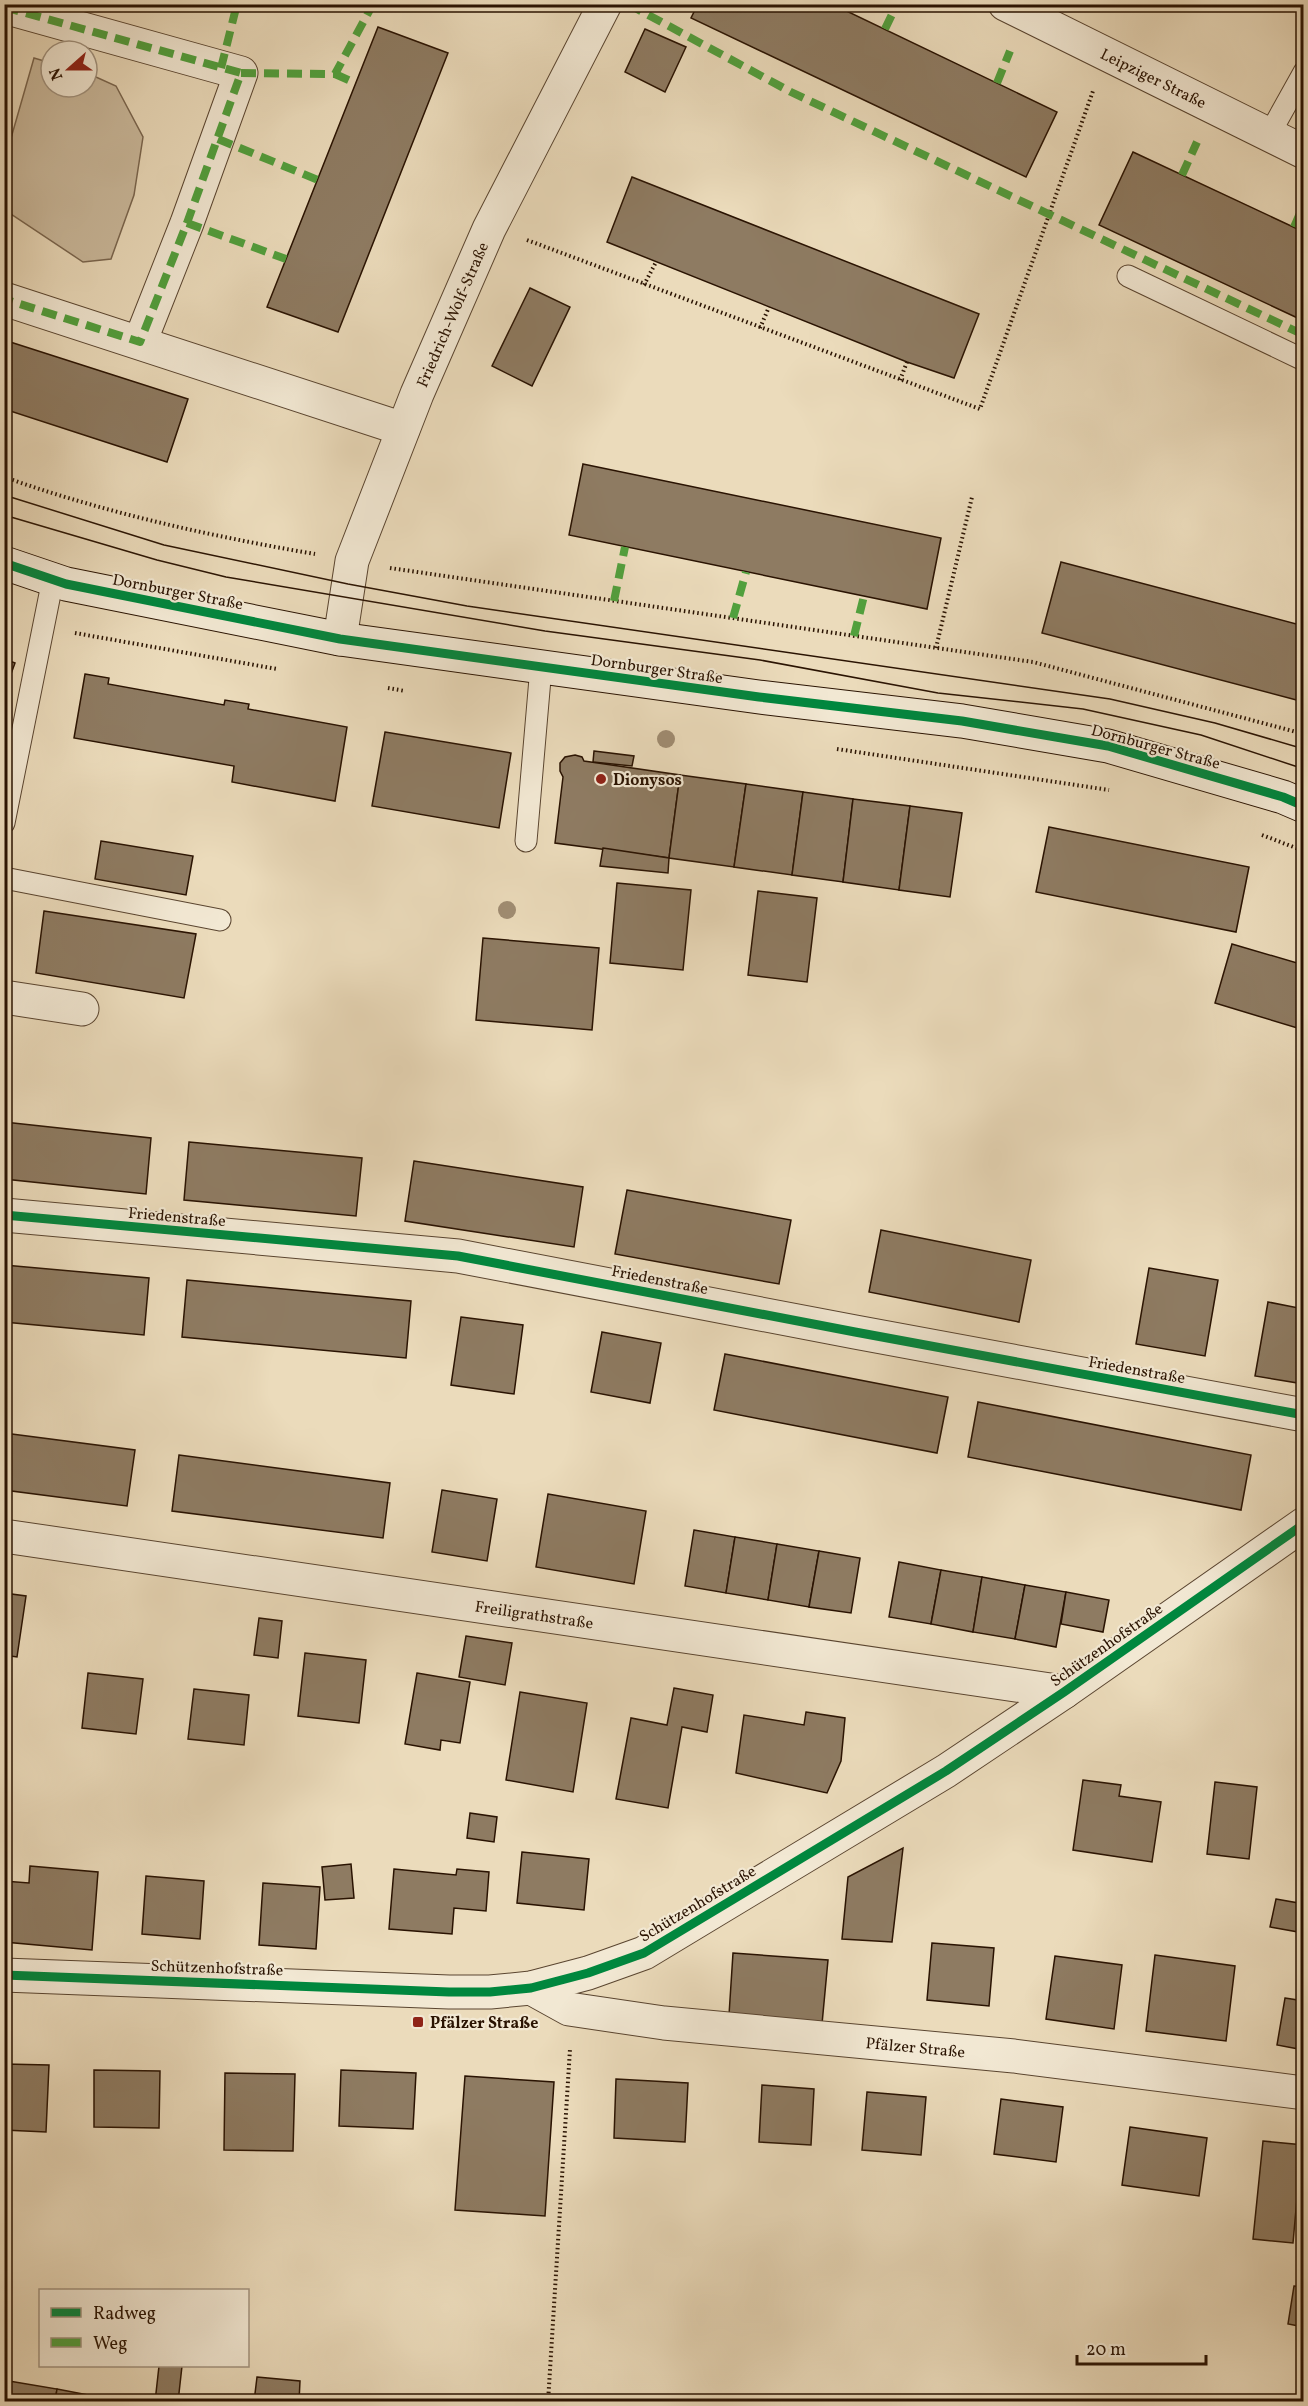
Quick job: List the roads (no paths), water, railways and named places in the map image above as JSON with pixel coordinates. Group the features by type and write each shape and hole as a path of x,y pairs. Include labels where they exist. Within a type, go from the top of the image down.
{"street":[{"name":"Friedrich-Wolf-Straße","path":"340,639 352,561 403,429 489,229 605,4"},
{"name":"Leipziger Straße","path":"1005,4 1304,152"},
{"path":"4,7 242,73 187,224 140,342"},
{"path":"4,299 403,429"},
{"name":"Dornburger Straße","path":"4,564 66,584 340,639 759,697 962,721 1097,744 1283,797 1304,807"},
{"path":"4,997 82,1009"},
{"name":"Friedenstraße","path":"4,1215 458,1256 1304,1415"},
{"name":"Schützenhofstraße","path":"4,1975 490,1992 531,1988 588,1973 644,1953 946,1771 1064,1692 1304,1524"},
{"name":"Freiligrathstraße","path":"4,1536 664,1631 1064,1692"},
{"name":"Pfälzer Straße","path":"531,1988 569,2009 664,2023 1014,2056 1304,2093"}],"lane":[{"path":"1269,135 1304,72"},
{"path":"1128,276 1304,360"},
{"path":"4,823 53,579"},
{"path":"526,841 541,667"},
{"path":"4,878 220,920"}],"tram line":[{"path":"4,495 164,545 348,584 467,606 1110,699 1215,723 1304,749"},
{"path":"4,515 157,560 226,577 545,631 760,660 938,693 1083,709 1201,735 1304,769"}],"place":[{"name":"Dionysos","path":"601,779"},
{"name":"Pfälzer Straße","path":"418,2022"}]}
